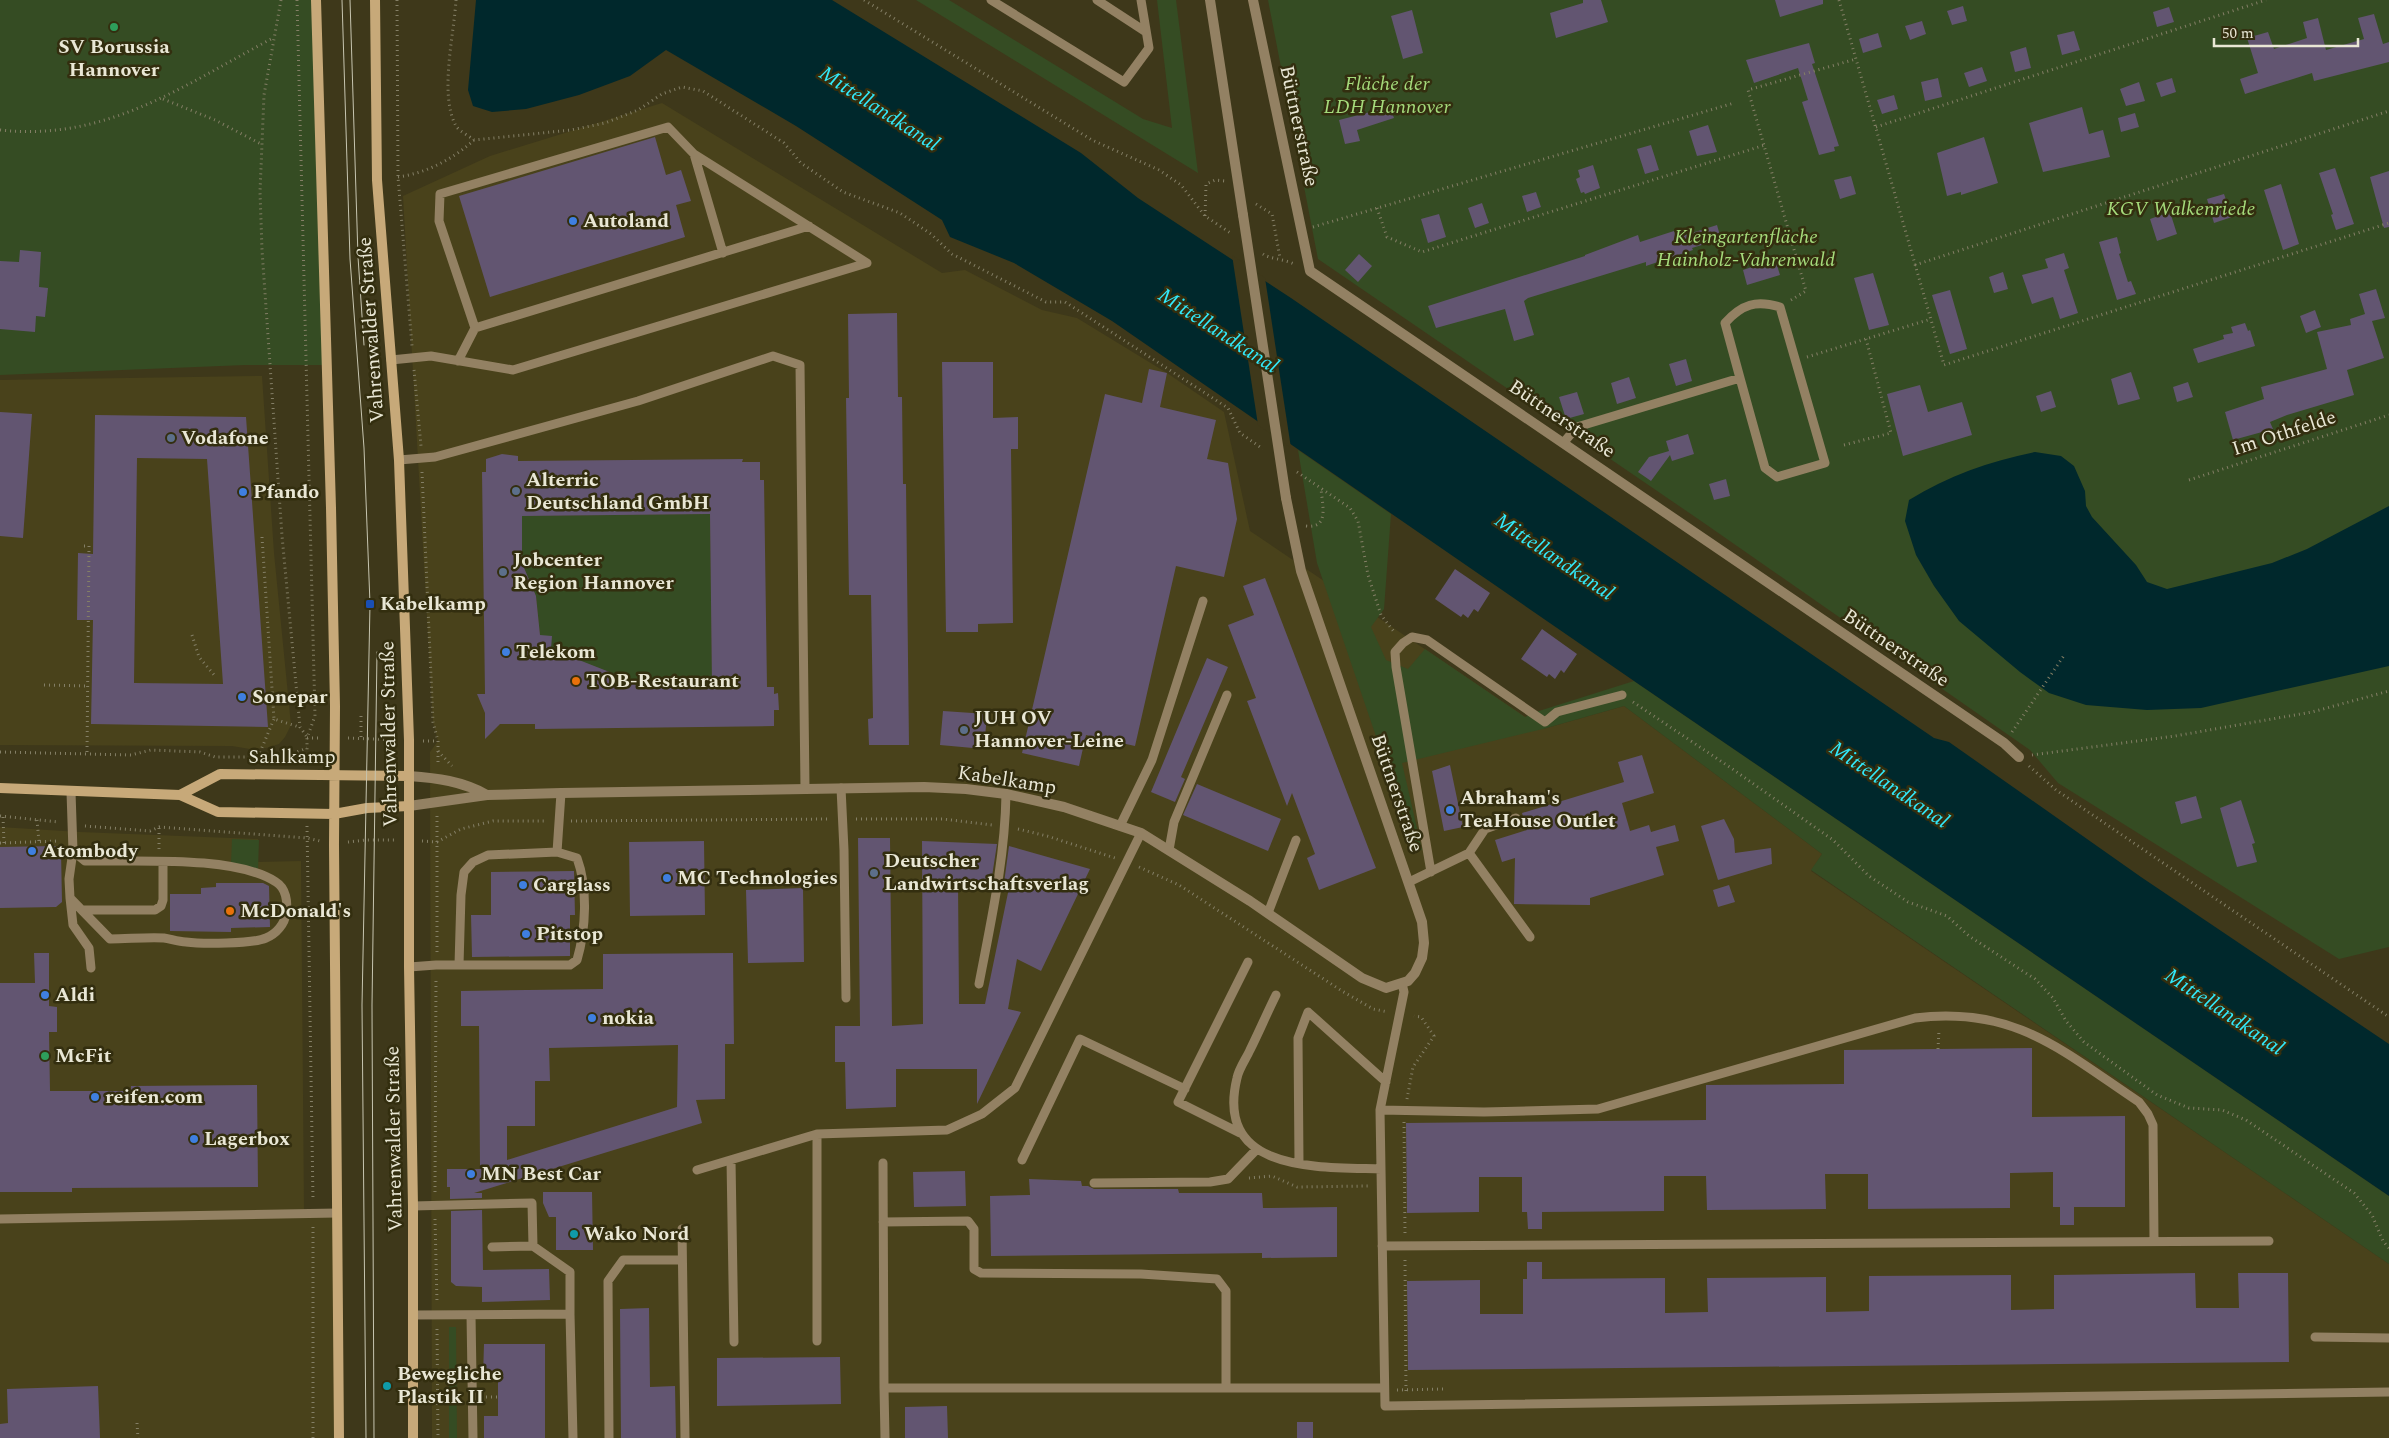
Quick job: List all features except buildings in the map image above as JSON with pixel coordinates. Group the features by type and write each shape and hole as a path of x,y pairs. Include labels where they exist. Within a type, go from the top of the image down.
{"main road":[{"name":"Vahrenwalder Straße","path":"316,0 332,508 339,1438"},
{"name":"Vahrenwalder Straße","path":"375,0 377,180 399,460 409,740 408,841 413,1206 413,1438"},
{"name":"Sahlkamp","path":"180,795 220,774 409,776"},
{"name":"Sahlkamp","path":"0,788 180,795 218,812 334,814 367,808 409,806"}],"street":[{"name":"Büttnerstraße","path":"1210,0 1286,498 1301,571 1410,882 1422,922 1424,943 1422,958 1415,973 1408,981 1402,983"},
{"name":"Büttnerstraße","path":"1253,0 1303,230 1310,271 2004,743 2019,757"},
{"name":"Kabelkamp","path":"409,776 438,778 472,787 487,796"},
{"name":"Kabelkamp","path":"409,806 487,796 805,788 924,787 1006,794 1064,807 1141,833 1268,913 1362,978 1386,988 1402,983"}],"lane":[{"path":"991,0 1124,82 1149,48 1141,0"},
{"path":"1096,0 1146,32"},
{"path":"391,360 431,356 458,361 513,370 867,263 694,154 668,127 440,194 439,221 475,328 458,361"},
{"path":"694,154 723,253"},
{"path":"475,328 809,226"},
{"path":"1763,302 1780,307 1796,361 1825,463 1777,477 1765,468 1726,323 1737,310 1763,302"},
{"path":"399,460 435,457 629,403 773,356 800,365 805,788"},
{"path":"1564,442 1577,427 1740,378"},
{"path":"1120,826 1152,760 1203,601"},
{"path":"1403,643 1412,637 1427,640 1545,722 1557,712 1622,695"},
{"name":"Büttnerstraße","path":"1403,643 1395,652 1396,667 1431,872"},
{"path":"1169,850 1174,822 1227,695"},
{"path":"841,788 846,998"},
{"path":"71,792 73,851 69,879 72,925 89,948 91,968"},
{"path":"557,852 561,793"},
{"path":"979,984 997,892 1005,827 1006,794"},
{"path":"1410,882 1470,853 1485,829 1516,818"},
{"path":"697,1170 817,1134 947,1130 982,1114 1015,1088 1141,833"},
{"path":"1268,913 1296,840"},
{"path":"70,898 110,939 164,938 186,942 250,942 265,939 277,931 286,918 287,906 284,891 277,882 219,863 85,861 73,851"},
{"path":"409,967 436,965 570,966 577,960 584,916 582,873 578,858 557,852 488,855 473,862 464,872 459,965"},
{"path":"1470,853 1530,937"},
{"path":"82,910 155,910 161,906 163,900 161,862"},
{"path":"1248,962 1178,1102 1240,1133 1256,1150 1279,1160 1318,1166 1381,1169"},
{"path":"1402,983 1404,992 1380,1110 1385,1406 2389,1392"},
{"path":"1240,1133 1233,1105 1237,1076 1276,995"},
{"path":"1299,1163 1298,1038 1308,1012 1386,1082"},
{"path":"1380,1110 1598,1109 1915,1018 1939,1015 1998,1021 2041,1037 2139,1102 2148,1114 2153,1125 2154,1241"},
{"path":"1022,1160 1080,1039 1184,1089"},
{"path":"817,1134 817,1341"},
{"path":"1094,1183 1210,1182 1228,1179 1256,1150"},
{"path":"730,1160 734,1342"},
{"path":"883,1164 885,1438"},
{"path":"413,1206 532,1203 533,1246"},
{"path":"0,1219 337,1214"},
{"path":"884,1222 968,1221 974,1229 974,1269 981,1273 1141,1274 1217,1278 1226,1291 1226,1388"},
{"path":"682,1229 685,1438"},
{"path":"1382,1246 2269,1241"},
{"path":"492,1247 533,1246 570,1272 574,1438"},
{"path":"608,1438 608,1281 623,1260 682,1260"},
{"path":"413,1315 570,1314"},
{"path":"471,1315 473,1438"},
{"path":"2315,1337 2389,1338"},
{"path":"884,1388 1384,1388"}],"path":[{"path":"280,0 264,95 261,144 262,250 282,536 300,727 307,738"},
{"path":"297,0 314,706 314,716 307,738"},
{"path":"456,0 449,85 450,108 457,127 474,140"},
{"path":"864,0 1092,140 1159,170 1181,185 1205,216 1236,237"},
{"path":"1839,0 1944,365 2389,223"},
{"path":"1876,127 2266,0"},
{"path":"0,130 24,132 81,127 127,113 163,99 274,37"},
{"path":"1780,307 1806,291 1748,90 1856,59"},
{"path":"398,177 433,167 461,152 474,140 571,130 605,123 638,110 662,94 682,87 702,91 784,143 801,163 843,192 900,214 931,234 952,254 1046,302 1064,302 1228,408 1240,433 1264,449"},
{"path":"163,99 215,120 261,144"},
{"path":"1303,230 1734,103"},
{"path":"1915,265 2389,111"},
{"path":"1377,208 1387,238 1422,252 1765,145"},
{"path":"1205,216 1206,184 1215,180 1238,182"},
{"path":"1241,203 1256,204 1272,214 1280,258"},
{"path":"1260,252 1268,258 1280,258 1310,271"},
{"path":"1796,361 1931,319"},
{"path":"1844,445 1891,433 1866,339"},
{"name":"Im Othfelde","path":"2188,480 2389,415"},
{"path":"1296,472 1350,508 1358,521 1368,575 1381,615 1403,643"},
{"path":"1291,526 1314,527 1320,524 1323,511 1321,488"},
{"path":"258,757 274,719 262,537"},
{"path":"84,546 89,546 87,754"},
{"path":"192,635 199,656 215,676"},
{"path":"2004,743 2065,654"},
{"path":"44,685 88,686"},
{"path":"2019,757 2175,736 2302,713 2389,691"},
{"path":"1622,695 1731,768 1833,840 1870,876 1908,902 1947,916 1969,936 2035,979 2053,998 2066,1020 2084,1042 2157,1094 2189,1108 2222,1110 2246,1120 2354,1193 2372,1215 2383,1241 2389,1248"},
{"path":"360,716 361,739"},
{"path":"387,716 387,740"},
{"path":"274,719 300,727"},
{"path":"307,738 438,741 438,778"},
{"path":"0,752 131,756 151,750 200,752 215,757 258,757 284,756 307,748"},
{"path":"2019,757 2056,790 2389,1017"},
{"path":"437,803 435,1205 438,1438"},
{"path":"59,841 2,843 1,817 94,828 150,831 159,827 307,838 334,845 366,840 437,842 461,829 493,821 942,819 1005,827 1048,836 1127,862 1179,885 1285,955 1373,1009 1421,1017 1434,1036 1413,1067 1405,1111 1406,1406"},
{"path":"37,820 39,842"},
{"path":"159,827 161,862"},
{"path":"307,838 313,1214 312,1438"},
{"path":"1228,1179 1272,1176 1297,1187 1404,1186"},
{"path":"413,1398 498,1397"},
{"path":"137,1423 138,1438"}],"shaded area":[{"path":"662,103 942,273 965,270 1042,310 1077,318 1167,373 1224,412 1250,531 1543,729 1624,706 1822,854 1811,871 2389,1264 2389,1438 432,1438 430,752 438,741 433,722 403,196 490,156"},
{"path":"262,376 274,553 291,725 285,737 279,744 266,748 250,749 232,746 0,745 0,380"},
{"path":"0,827 258,839 258,862 301,861 304,1210 337,1210 338,1438 0,1438"}],"green space":[{"path":"0,0 316,0 326,365 245,365 0,375"},
{"path":"916,0 949,0 1143,119 1172,128 1157,0 1176,0 1198,173"},
{"name":"Kleingartenfläche Hainholz-Vahrenwald","path":"1268,0 2389,0 2389,947 2339,959 2058,783 2030,750 1704,523 1318,259"},
{"path":"1298,450 1391,514 1384,609 1371,627 1386,660 1408,669 1425,649 1525,717 1634,681 2389,1196 2389,1264 1811,870 1822,854 1624,706 1543,729 1402,763 1422,850 1415,851 1317,563"},
{"path":"710,514 712,688 636,688 635,682 550,649 540,635 536,596 522,563 522,516"},
{"path":"232,839 259,840 258,870 231,863"},
{"path":"449,1327 456,1327 457,1438 449,1438"}],"water":[{"name":"Mittellandkanal","path":"476,0 832,0 1081,153 1138,198 1291,298 1934,738 1949,742 2141,877 2389,1044 2389,1196 1634,681 1112,321 1014,263 950,237 942,220 796,126 666,50 630,76 579,95 526,109 492,112 473,106 468,90"},
{"path":"2035,452 2061,456 2074,466 2085,491 2086,506 2092,517 2136,565 2147,582 2167,589 2272,563 2307,549 2389,506 2389,666 2201,708 2147,710 2086,705 2049,693 2020,672 1959,621 1934,586 1916,555 1905,521 1909,500 1924,491 1970,470"}],"pier":[{"path":"1232,255 1265,278 1291,448 1258,425"}],"tram line":[{"path":"342,0 350,259 364,448 370,604 362,1005 366,1438"},
{"path":"350,0 358,257 364,345"},
{"path":"374,1438 372,1005 377,652"}],"place":[{"name":"SV Borussia Hannover","path":"114,27"},
{"name":"Autoland","path":"573,221"},
{"name":"Vodafone","path":"171,438"},
{"name":"Alterric Deutschland GmbH","path":"516,491"},
{"name":"Pfando","path":"243,492"},
{"name":"Jobcenter Region Hannover","path":"503,572"},
{"name":"Kabelkamp","path":"370,604"},
{"name":"Telekom","path":"506,652"},
{"name":"TOB-Restaurant","path":"576,681"},
{"name":"Sonepar","path":"242,697"},
{"name":"JUH OV Hannover-Leine","path":"964,730"},
{"name":"Abraham's TeaHouse Outlet","path":"1450,810"},
{"name":"Atombody","path":"32,851"},
{"name":"Deutscher Landwirtschaftsverlag","path":"874,873"},
{"name":"MC Technologies","path":"667,878"},
{"name":"Carglass","path":"523,885"},
{"name":"McDonald's","path":"230,911"},
{"name":"Pitstop","path":"526,934"},
{"name":"Aldi","path":"45,995"},
{"name":"nokia","path":"592,1018"},
{"name":"McFit","path":"45,1056"},
{"name":"reifen.com","path":"95,1097"},
{"name":"Lagerbox","path":"194,1139"},
{"name":"MN Best Car","path":"471,1174"},
{"name":"Wako Nord","path":"574,1234"},
{"name":"Bewegliche Plastik II","path":"387,1386"}],"park label":[{"name":"Fläche der LDH Hannover","path":"1387,96"},
{"name":"KGV Walkenriede","path":"2181,209"}]}
